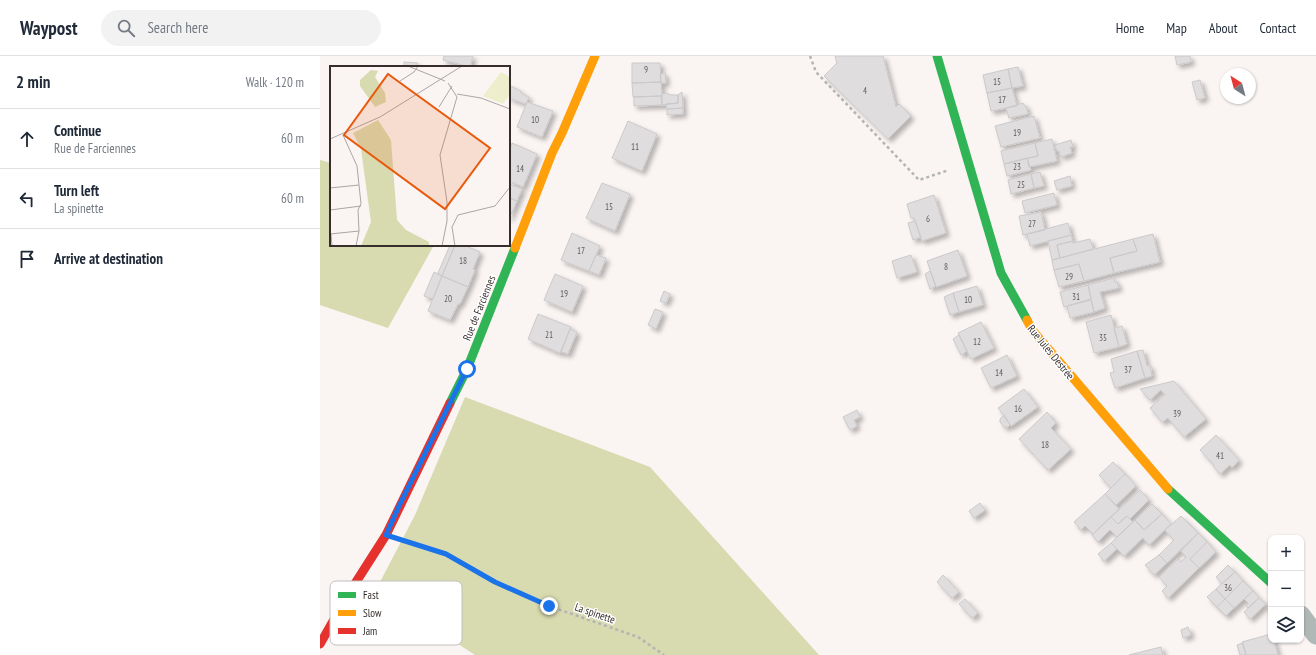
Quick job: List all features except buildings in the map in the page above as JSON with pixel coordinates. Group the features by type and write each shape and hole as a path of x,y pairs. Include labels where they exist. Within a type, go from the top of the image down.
{"street":[{"name":"Rue de Farciennes","path":"357,581 386,535 467,369 552,153 595,56"},
{"name":"Rue Jules Destrée","path":"937,56 1001,273 1032,330 1172,493 1268,581"},
{"path":"1304,619 1316,635"},
{"name":"Rue de Farciennes","path":"320,644 330,626"}],"path":[{"path":"810,56 816,72 919,180 969,164"},
{"name":"La spinette","path":"386,535 446,554 495,582 549,606 638,637 664,655"}],"green space":[{"path":"320,160 330,163 330,246 433,246 388,328 320,305"},
{"path":"465,397 650,467 819,655 475,655 460,645 462,645 462,581 380,581 415,515"}],"traffic: fast":[{"path":"937,56 1001,273 1027,320"},
{"path":"450,403 467,369 515,248"},
{"path":"1168,489 1268,580"}],"traffic: slow":[{"path":"515,248 552,153 595,56"},
{"path":"1027,320 1032,330 1168,489"}],"traffic: jam":[{"path":"357,581 386,535 450,403"},
{"path":"320,644 330,626"}],"route":[{"path":"467,369 386,535 446,554 495,582 549,606"}]}
